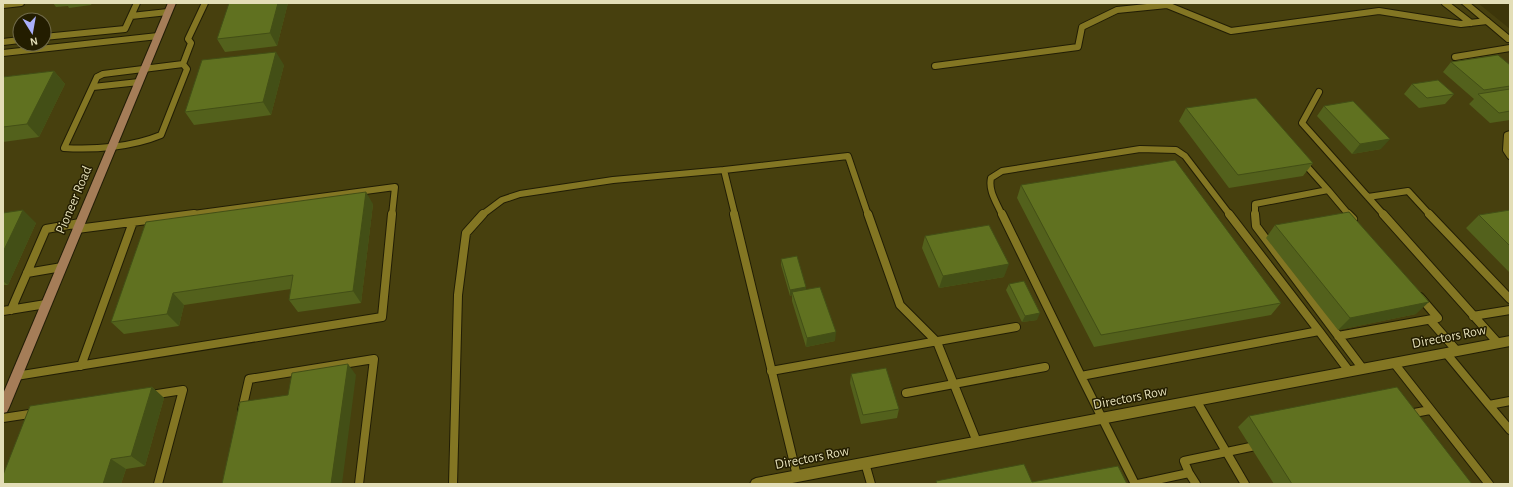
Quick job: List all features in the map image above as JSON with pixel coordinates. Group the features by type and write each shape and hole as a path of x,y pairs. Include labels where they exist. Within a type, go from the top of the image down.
{"street":[{"path":"1465,3 1510,40"},
{"name":"Pioneer Road","path":"3,408 170,8"},
{"name":"Directors Row","path":"756,484 1510,341"}],"lane":[{"path":"3,5 21,3"},
{"path":"52,37 125,29 137,3"},
{"path":"183,64 191,43 188,39 204,3"},
{"path":"1445,3 1471,23"},
{"path":"935,66 1078,48 1082,27 1116,10 1167,5 1231,31 1379,11 1461,24 1487,21"},
{"path":"131,16 170,8"},
{"path":"3,53 158,36"},
{"path":"1456,57 1510,48"},
{"path":"183,64 187,69 162,135 154,139 71,149 64,148 97,77 103,74 183,64"},
{"path":"93,87 139,82"},
{"path":"1319,92 1302,123 1498,343"},
{"path":"1510,134 1507,135 1506,150 1510,156"},
{"path":"1135,484 1101,418 991,191 991,178 1002,171 1140,149 1176,150 1185,156 1349,371"},
{"path":"1296,155 1358,225"},
{"path":"453,484 458,295 466,233 482,214 502,200 520,194 613,180 724,170 848,156 900,305 937,342 977,442"},
{"path":"724,170 797,476"},
{"path":"11,310 46,229 133,222 395,187 382,317 16,376"},
{"path":"1328,190 1255,204 1256,226 1363,369"},
{"path":"1368,197 1408,191 1510,299"},
{"path":"81,366 133,222"},
{"path":"27,273 62,268"},
{"path":"1338,336 1438,318 1413,289"},
{"path":"3,311 46,304"},
{"path":"1473,316 1510,310"},
{"path":"1430,320 1457,351"},
{"path":"771,371 1016,327"},
{"path":"1081,376 1319,331"},
{"path":"1446,353 1510,430"},
{"path":"240,419 249,379 374,359 359,484"},
{"path":"1394,363 1489,484"},
{"path":"906,393 1045,367"},
{"path":"144,396 183,390 158,484"},
{"path":"1196,400 1245,484"},
{"path":"1489,406 1510,401"},
{"path":"1400,416 1430,410"},
{"path":"3,418 42,412"},
{"path":"1196,484 1184,461 1272,443"},
{"path":"865,463 871,484"},
{"path":"1138,484 1189,473"}],"shaded area":[{"path":"3,3 1478,3 1510,29 1510,484 3,484"}],"building":[{"path":"229,3 278,3 270,33 217,39"},
{"path":"276,52 263,102 185,112 202,60"},
{"path":"1498,55 1510,65 1510,86 1484,90 1451,62"},
{"path":"54,71 27,124 3,127 3,77"},
{"path":"1438,80 1454,94 1427,98 1412,84"},
{"path":"1510,89 1510,111 1499,113 1478,94"},
{"path":"1256,98 1313,163 1238,175 1186,108"},
{"path":"1353,101 1390,139 1360,144 1324,106"},
{"path":"1175,160 1281,303 1101,335 1021,185"},
{"path":"366,192 353,291 289,300 293,275 173,293 167,314 111,322 146,222"},
{"path":"23,210 3,252 3,213"},
{"path":"1510,210 1510,246 1479,215"},
{"path":"1349,212 1429,302 1350,318 1275,225"},
{"path":"989,225 1009,264 943,276 925,236"},
{"path":"797,256 806,287 790,290 781,259"},
{"path":"1024,281 1040,313 1025,316 1009,284"},
{"path":"820,287 836,332 807,338 792,292"},
{"path":"348,364 331,484 222,484 240,402 288,395 292,373"},
{"path":"886,368 899,409 863,415 851,374"},
{"path":"152,387 131,456 111,459 103,484 3,484 3,475 30,406"},
{"path":"1397,387 1472,484 1292,484 1249,416"},
{"path":"1024,464 1032,482 1118,466 1127,484 937,484 936,481"}]}
